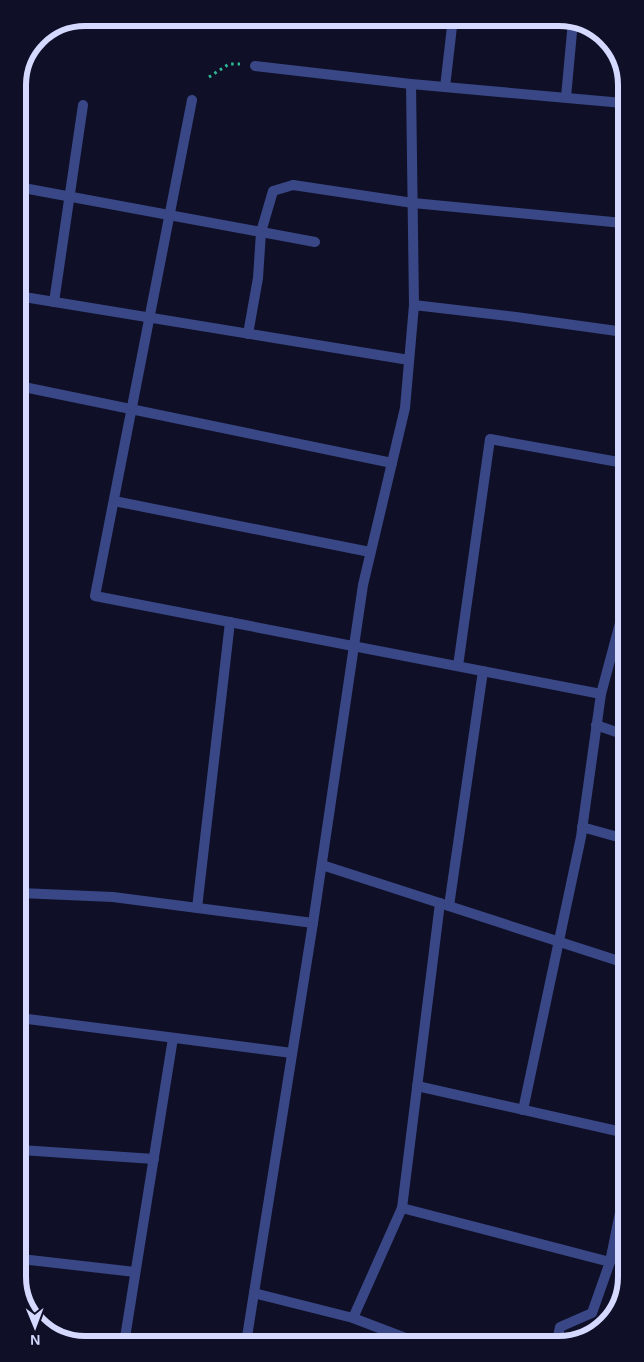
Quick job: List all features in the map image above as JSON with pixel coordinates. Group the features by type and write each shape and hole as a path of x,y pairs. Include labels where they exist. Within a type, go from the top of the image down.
{"street":[{"path":"445,87 452,26"},
{"path":"566,98 572,28"},
{"path":"256,66 411,84 618,103"},
{"path":"247,1336 322,865 363,585 404,408 414,305 411,84"},
{"path":"192,100 95,596 601,694"},
{"path":"54,302 83,105"},
{"path":"248,334 258,278 261,232 273,191 292,185 413,204 618,223"},
{"path":"26,189 315,242"},
{"path":"26,297 409,360"},
{"path":"414,305 516,316 618,331"},
{"path":"26,388 392,463"},
{"path":"458,666 490,439 618,462"},
{"path":"114,501 370,552"},
{"path":"197,908 230,622"},
{"path":"523,1110 582,827 601,694 618,630"},
{"path":"354,1318 402,1208 417,1086 444,905 483,671"},
{"path":"596,725 618,733"},
{"path":"582,827 618,837"},
{"path":"322,865 618,961"},
{"path":"26,893 113,897 313,923"},
{"path":"26,1019 292,1053"},
{"path":"125,1336 173,1038"},
{"path":"417,1086 618,1131"},
{"path":"26,1150 154,1159"},
{"path":"402,1208 610,1262"},
{"path":"557,1336 560,1327 592,1313 610,1262 618,1222"},
{"path":"26,1260 135,1272"},
{"path":"254,1292 354,1318 400,1336"}],"path":[{"path":"209,77 229,64 256,66"}]}
